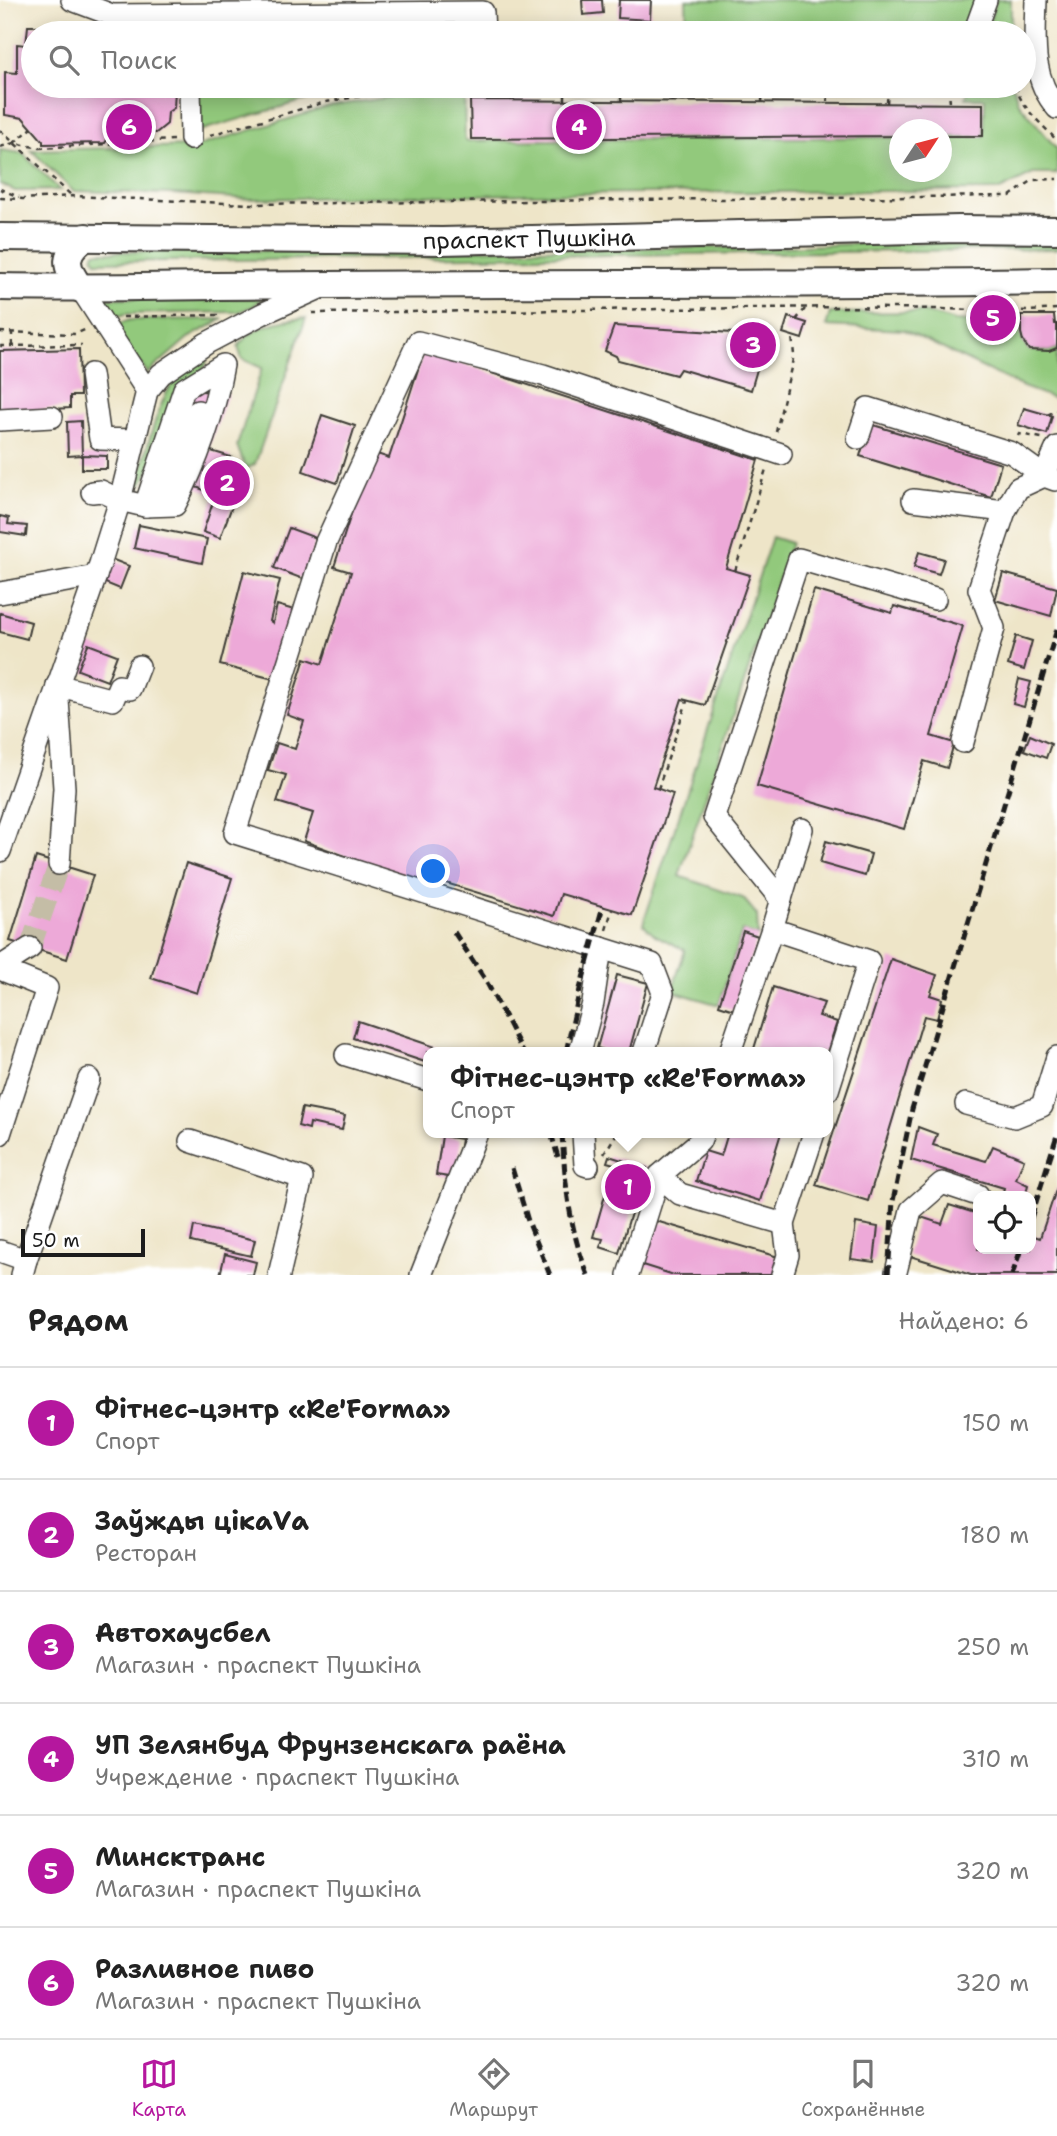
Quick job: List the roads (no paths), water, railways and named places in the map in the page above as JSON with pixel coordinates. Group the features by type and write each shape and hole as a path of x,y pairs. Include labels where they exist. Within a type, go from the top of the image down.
{"main road":[{"name":"праспект Пушкіна","path":"0,237 442,241 945,229 1057,230"},
{"path":"81,289 70,273 68,257 75,245 86,237"},
{"name":"праспект Пушкіна","path":"0,287 81,289 1057,281"}],"street":[{"path":"72,0 112,15 483,12 483,21"},
{"path":"978,21 986,0"},
{"path":"1036,0 1036,21"},
{"path":"1036,56 1038,75 1057,108"},
{"path":"190,98 191,139"},
{"path":"0,850 96,576 120,500 147,391 161,374 227,322 262,314 327,285"},
{"path":"81,289 147,391"},
{"path":"92,492 101,491 120,500 145,506 170,479 205,392 223,365 227,322"},
{"path":"646,1047 663,993 652,964 235,833 326,542 418,342 543,375 781,454"},
{"path":"92,374 100,439 134,440"},
{"path":"859,438 868,408 1012,453 1050,478"},
{"path":"0,420 52,417"},
{"path":"1049,440 1050,478"},
{"path":"962,742 994,628 979,589 1005,511 1018,488 1050,478"},
{"path":"913,500 1005,511"},
{"path":"780,900 714,817 799,559 935,599"},
{"path":"0,593 96,576"},
{"path":"57,685 113,701 119,686 130,689 139,666"},
{"path":"53,862 64,788 57,685"},
{"path":"732,1047 772,929 802,829"},
{"path":"772,929 869,961 833,1074"},
{"path":"0,1134 47,988 0,968 25,946"},
{"path":"581,1047 593,1003 601,948"},
{"path":"346,1055 423,1078"},
{"path":"966,1104 1015,1117 1042,1106 1057,1057"},
{"path":"0,1251 24,1268 89,1079"},
{"path":"421,1275 475,1138"},
{"path":"583,1138 585,1165 596,1163"},
{"path":"629,1275 659,1176 701,1138"},
{"path":"782,1275 788,1255 784,1224 812,1138"},
{"path":"190,1141 302,1178 279,1275"},
{"path":"659,1176 680,1194 784,1224"},
{"path":"893,1274 911,1210 942,1183 973,1193"}],"tunnel":[{"path":"30,948 59,864"}],"railway":[{"path":"888,1275 893,1201 912,1109 1057,629"},
{"path":"567,1047 603,906"},
{"path":"454,932 485,979 520,1047"},
{"path":"1036,1202 1057,1135"},
{"path":"552,1138 558,1157"},
{"path":"562,1138 572,1223 588,1275"},
{"path":"512,1168 528,1221 550,1275"},
{"path":"1012,1275 1019,1254"}],"place":[{"name":"Разливное пиво","path":"129,127"},
{"name":"УП Зелянбуд Фрунзенскага раёна","path":"579,127"},
{"name":"Минсктранс","path":"993,318"},
{"name":"Автохаусбел","path":"753,345"},
{"name":"Заўжды цікаVа","path":"227,483"},
{"name":"Фітнес-цэнтр «Re'Forma»","path":"628,1187"}]}
